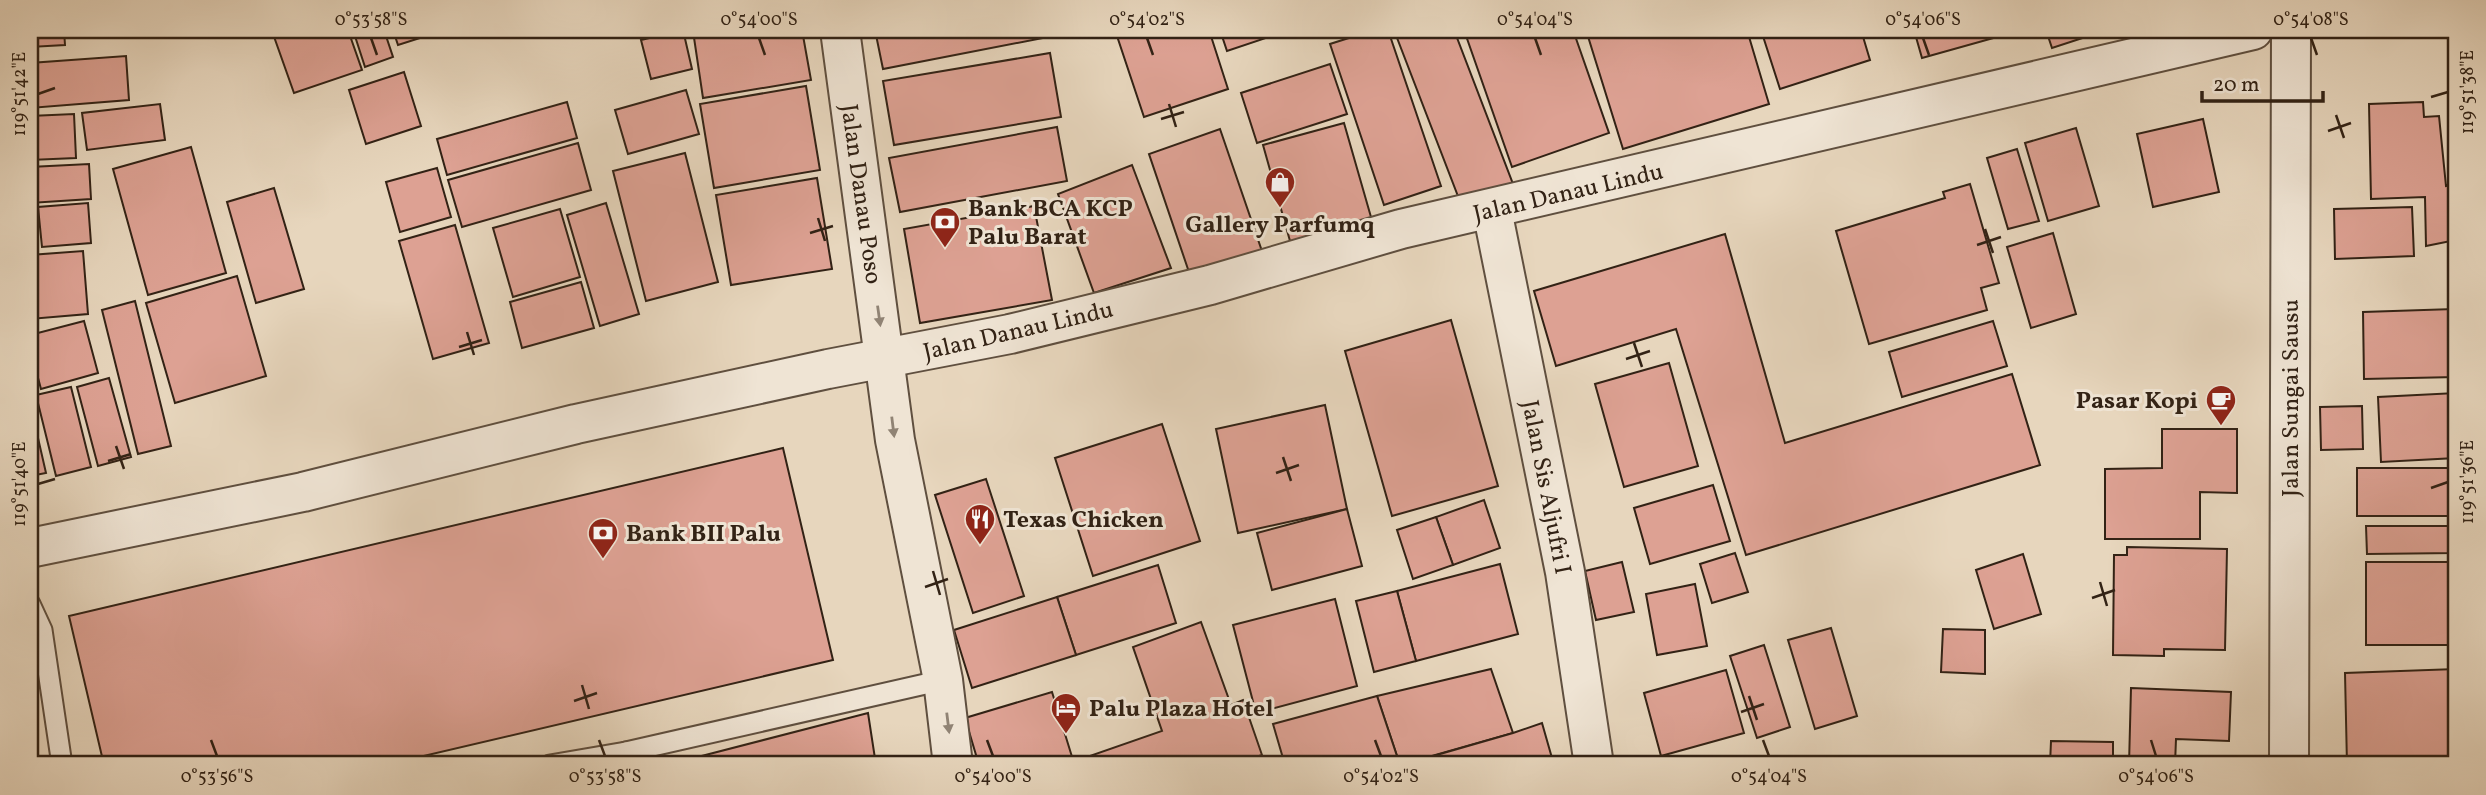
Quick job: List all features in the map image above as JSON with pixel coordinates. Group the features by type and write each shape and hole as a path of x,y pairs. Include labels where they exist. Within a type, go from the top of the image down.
{"street":[{"name":"Jalan Danau Poso","path":"840,30 895,440 943,680 953,765"},
{"name":"Jalan Danau Lindu","path":"30,548 303,492 576,424 1010,334 1197,289 1401,229 1492,210 2253,30"},
{"name":"Jalan Sungai Sausu","path":"2289,765 2291,30"},
{"name":"Jalan Sis Aljufri I","path":"1492,210 1565,572 1594,765"}],"lane":[{"path":"30,604 42,630 62,765"},
{"path":"550,765 627,758 943,680"}],"building":[{"path":"30,30 64,30 65,45 30,47"},
{"path":"348,30 362,70 294,93 272,31"},
{"path":"353,30 384,30 393,57 365,67"},
{"path":"393,30 445,30 398,45"},
{"path":"622,30 648,30 624,36"},
{"path":"683,30 692,69 651,79 641,40"},
{"path":"802,30 811,80 703,98 693,31"},
{"path":"875,30 1041,30 1043,38 883,69"},
{"path":"1115,30 1209,30 1228,89 1144,117"},
{"path":"1220,30 1263,30 1266,38 1227,51"},
{"path":"1374,30 1388,30 1441,186 1384,205 1330,44"},
{"path":"1394,30 1454,30 1513,184 1461,204"},
{"path":"1464,30 1573,30 1609,133 1512,167"},
{"path":"1586,30 1747,30 1769,104 1623,149"},
{"path":"1761,30 1861,30 1870,60 1780,89"},
{"path":"1914,30 2022,30 1922,58"},
{"path":"2046,30 2107,30 2052,48"},
{"path":"1050,53 1061,117 894,145 883,81"},
{"path":"126,56 129,100 30,108 30,63"},
{"path":"1330,64 1347,114 1257,143 1241,93"},
{"path":"404,72 421,126 366,144 349,90"},
{"path":"806,86 820,170 714,188 700,104"},
{"path":"686,90 699,134 628,154 615,110"},
{"path":"567,102 577,138 447,175 437,139"},
{"path":"2423,102 2424,117 2439,116 2446,186 2456,184 2456,240 2426,246 2425,197 2371,199 2369,104"},
{"path":"160,104 165,140 87,150 82,113"},
{"path":"74,114 76,158 30,160 30,116"},
{"path":"2203,119 2219,192 2153,207 2137,134"},
{"path":"1344,123 1373,224 1292,248 1263,145"},
{"path":"1057,127 1067,181 900,212 889,158"},
{"path":"2076,128 2099,206 2048,221 2025,143"},
{"path":"1220,129 1264,257 1192,281 1149,154"},
{"path":"578,143 591,190 462,227 448,180"},
{"path":"191,147 226,273 148,295 113,169"},
{"path":"2017,149 2039,221 2008,229 1987,158"},
{"path":"685,153 718,282 646,301 613,171"},
{"path":"89,164 91,199 30,203 30,167"},
{"path":"1132,165 1171,268 1094,293 1058,194"},
{"path":"437,168 451,217 400,232 386,182"},
{"path":"817,178 832,269 731,285 716,195"},
{"path":"1970,184 1999,283 1981,288 1987,310 1869,344 1836,231 1945,198 1943,192"},
{"path":"274,188 304,289 256,303 227,202"},
{"path":"88,203 91,243 42,247 38,207"},
{"path":"606,203 639,314 600,326 567,215"},
{"path":"1034,206 1052,300 920,323 904,229"},
{"path":"30,207 33,251 30,251"},
{"path":"2412,207 2414,256 2335,259 2334,209"},
{"path":"560,209 580,277 513,297 493,228"},
{"path":"455,225 489,343 433,359 399,241"},
{"path":"2053,233 2076,314 2031,328 2007,247"},
{"path":"1725,234 1785,443 2012,374 2040,465 1746,555 1676,329 1556,366 1534,291"},
{"path":"83,251 88,314 30,319 30,255"},
{"path":"237,276 266,376 175,403 146,303"},
{"path":"581,282 594,328 522,348 510,302"},
{"path":"135,301 171,446 138,454 102,310"},
{"path":"2454,309 2456,377 2364,379 2363,312"},
{"path":"1451,320 1498,486 1392,516 1345,351"},
{"path":"84,321 98,373 41,389 30,348 30,335"},
{"path":"1993,321 2007,366 1902,397 1889,352"},
{"path":"1669,363 1698,466 1624,487 1595,384"},
{"path":"109,378 131,457 98,466 77,387"},
{"path":"71,387 91,467 56,476 36,395"},
{"path":"2456,393 2456,458 2381,462 2378,397"},
{"path":"30,403 46,473 30,476"},
{"path":"1325,405 1347,509 1238,533 1216,429"},
{"path":"2362,406 2363,449 2321,450 2320,407"},
{"path":"1162,424 1200,541 1093,576 1055,458"},
{"path":"2162,429 2237,429 2237,493 2200,492 2200,539 2105,539 2105,469 2162,468"},
{"path":"783,448 833,660 385,765 104,765 69,616"},
{"path":"2357,468 2456,468 2456,516 2357,516"},
{"name":"Texas Chicken","path":"986,479 1024,596 973,613 935,495"},
{"path":"1713,485 1730,541 1650,564 1634,508"},
{"path":"1484,500 1500,548 1453,565 1436,517"},
{"path":"1347,509 1362,566 1272,590 1257,533"},
{"path":"1436,517 1453,565 1413,579 1397,530"},
{"path":"2366,526 2456,526 2456,553 2367,554"},
{"path":"2127,547 2227,549 2225,650 2164,649 2164,656 2113,655 2114,555 2127,555"},
{"path":"1735,553 1748,592 1712,603 1700,564"},
{"path":"2023,554 2041,614 1994,629 1976,570"},
{"path":"1622,562 1634,612 1596,620 1585,571"},
{"path":"2366,562 2456,562 2456,645 2366,645"},
{"path":"1500,564 1518,634 1416,661 1397,591"},
{"path":"1158,565 1176,623 1076,655 1057,597"},
{"path":"1695,584 1707,646 1657,655 1646,594"},
{"path":"1397,591 1416,661 1374,672 1356,601"},
{"path":"1057,597 1076,655 972,688 954,630"},
{"path":"1335,599 1357,686 1256,713 1233,625"},
{"path":"1201,622 1231,705 1243,700 1262,755 1231,765 1064,765 1162,731 1133,647"},
{"path":"1831,628 1857,716 1815,729 1788,640"},
{"path":"1943,629 1985,630 1985,674 1941,672"},
{"path":"1764,645 1790,727 1757,738 1730,656"},
{"path":"1491,669 1513,733 1400,765 1377,696"},
{"path":"2456,669 2456,765 2347,765 2345,673"},
{"path":"1726,670 1744,733 1661,756 1644,693"},
{"path":"2131,688 2231,692 2229,741 2176,739 2175,765 2129,765"},
{"path":"1052,692 1073,760 1054,765 979,765 965,718"},
{"path":"1377,696 1400,765 1285,765 1273,724"},
{"path":"868,713 876,765 687,765 686,760"},
{"path":"1542,723 1554,765 1402,765 1513,733"},
{"path":"2051,741 2113,742 2113,765 2050,765"}],"place":[{"name":"Gallery Parfumq","path":"1280,209"},
{"name":"Bank BCA KCP Palu Barat","path":"945,249"},
{"name":"Pasar Kopi","path":"2221,427"},
{"name":"Texas Chicken","path":"980,546"},
{"name":"Bank BII Palu","path":"603,560"},
{"name":"Palu Plaza Hotel","path":"1066,735"}]}
